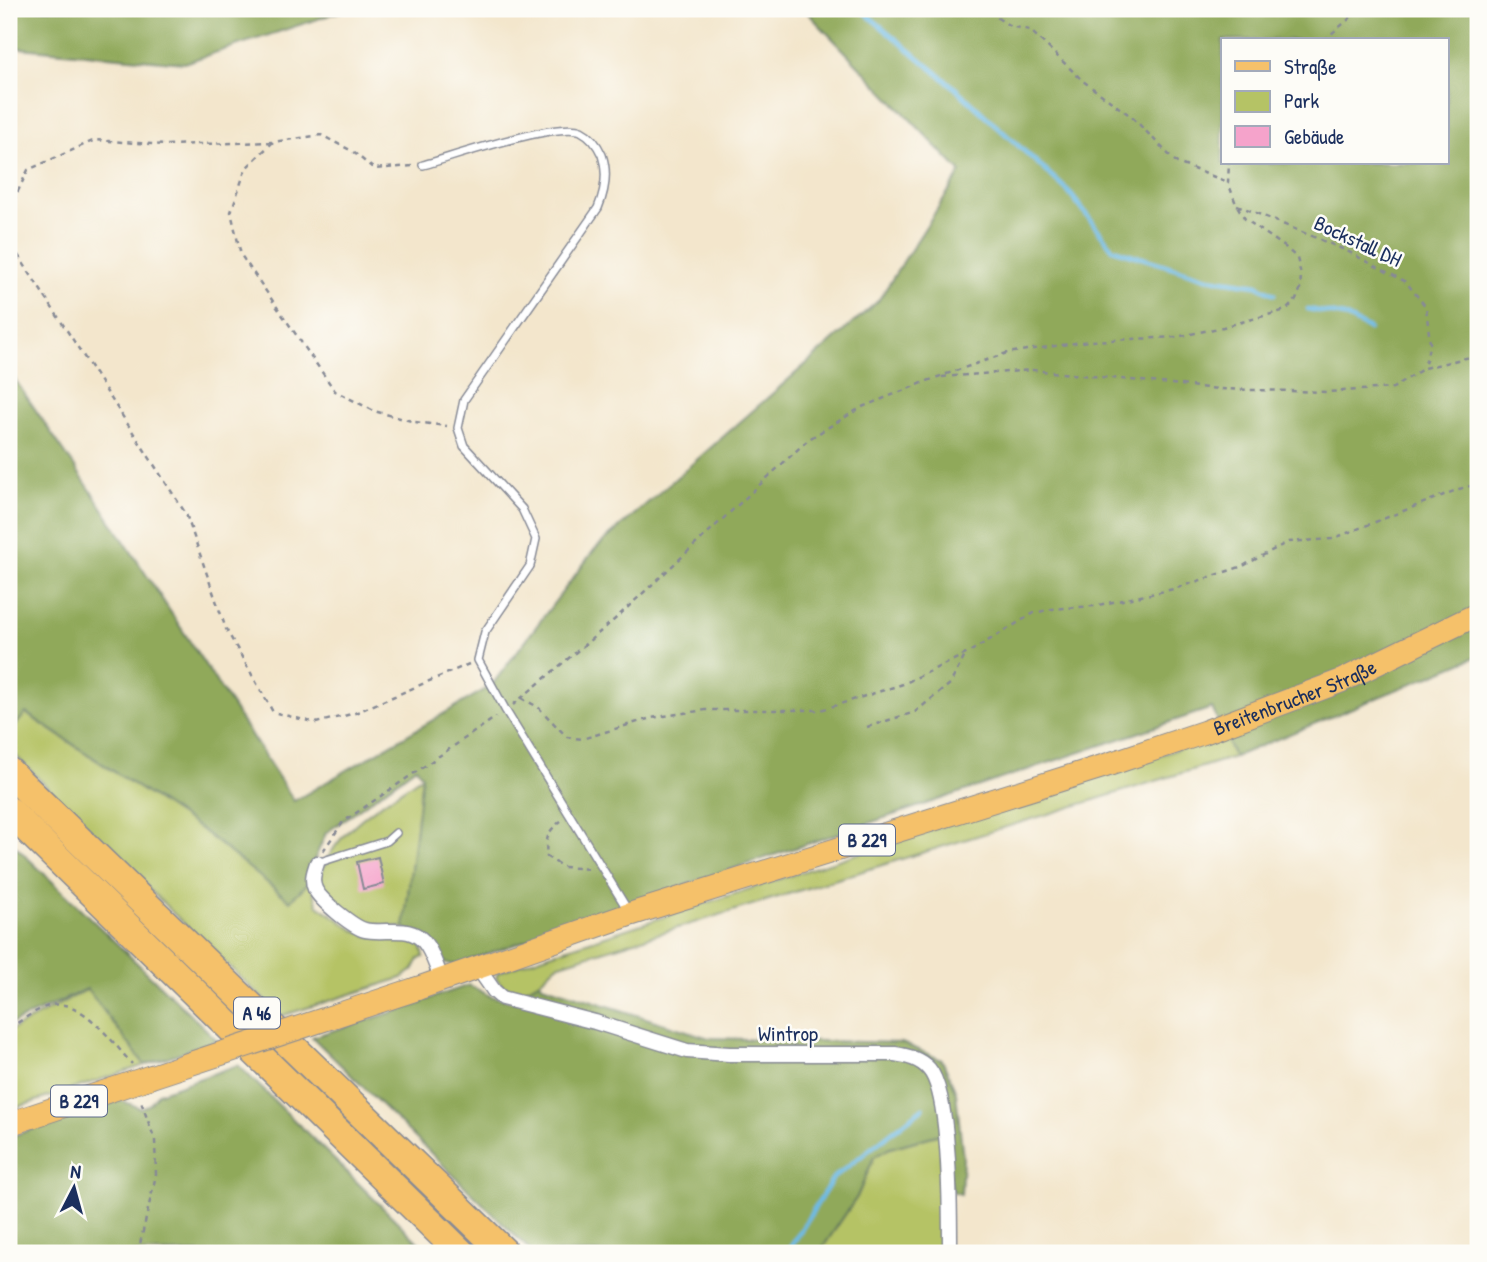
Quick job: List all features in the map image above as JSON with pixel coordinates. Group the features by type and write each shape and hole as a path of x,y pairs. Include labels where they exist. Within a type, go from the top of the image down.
{"highway":[{"name":"A 46","path":"9,772 505,1253"},
{"name":"A 46","path":"9,811 461,1253"}],"main road":[{"name":"Breitenbrucher Straße","path":"631,914 1104,766 1341,681 1478,614"},
{"name":"B 229","path":"9,1124 140,1076 416,989 631,914"}],"street":[{"path":"317,863 313,882 316,893 323,900 361,929 413,934 421,938 442,980"},
{"name":"Wintrop","path":"478,968 502,998 595,1022 687,1051 729,1054 895,1054 912,1057 924,1064 932,1072 942,1106 950,1188 950,1253"}],"lane":[{"path":"423,165 556,129 581,131 598,145 606,167 602,198 597,208 464,400 458,428 464,446 522,509 536,539 530,566 485,632 478,660 631,914"},
{"path":"317,863 387,841 396,834"}],"path":[{"path":"993,9 996,17 1010,26 1030,30 1083,81 1132,117 1177,163 1228,182"},
{"path":"1326,38 1361,9"},
{"path":"9,210 28,170 94,140 165,145 273,142 321,135 352,151 374,169 423,165"},
{"path":"273,142 246,168 231,212 241,254 335,391 374,411 415,422 458,428"},
{"path":"1229,164 1228,182 1245,219 1297,258 1301,275 1300,290 1296,300 1286,310 1177,337 1089,341 1007,353 935,377 863,407 809,439 614,620 521,698 538,708 567,737 582,739 651,718 705,710 821,710 902,684 966,654 1034,613 1094,606 1174,589 1242,566 1288,542 1332,539 1478,484"},
{"name":"Bockstall DH","path":"1236,204 1345,250 1406,282 1426,307 1430,343 1424,368"},
{"path":"9,216 16,252 186,514 226,629 273,712 316,723 355,713 478,660"},
{"path":"935,377 1033,370 1219,389 1327,392 1393,388 1424,368 1478,355"},
{"path":"867,727 915,712 950,684 966,654"},
{"path":"317,863 332,834 343,822 497,716"},
{"path":"570,816 551,828 545,841 547,857 563,867 581,870 602,868"},
{"path":"9,1028 51,1005 76,1007 85,1013 140,1076 155,1140 156,1175 138,1253"}],"green space":[{"path":"9,9 348,9 184,63 9,47"},
{"path":"804,9 1478,9 1478,656 1234,757 1212,708 640,900 456,965 444,963 432,942 404,928 422,776 416,767 326,833 313,863 310,881 290,901 202,830 26,713 9,733 9,371 100,504 294,801 491,686 595,549 878,301 961,172"},
{"path":"25,713 202,830 290,900 310,881 318,905 354,930 368,936 413,940 422,948 424,957 402,978 281,1016 175,915 9,749 9,733"},
{"path":"1224,734 1234,757 557,965 540,981 518,994 508,992 496,978 498,972 550,954"},
{"path":"422,776 404,928 359,923 327,897 319,880 326,862 335,846 361,819"},
{"path":"9,840 217,1040 145,1065 87,989 9,1025"},
{"path":"540,981 542,985 709,1038 902,1043 942,1060 956,1092 963,1158 961,1194 953,1192 940,1134 890,1148 874,1157 857,1197 819,1253 533,1253 312,1037 423,1003 469,985 490,996 514,1002 518,994"},
{"path":"88,989 145,1065 9,1110 9,1031"},
{"path":"238,1065 429,1253 9,1253 9,1137 120,1100 140,1108 149,1105 158,1093"},
{"path":"940,1134 945,1253 819,1253 857,1197 874,1157 890,1148"}],"building":[{"path":"378,857 384,884 363,889 357,862"}],"waterway":[{"path":"860,9 955,88 1068,191 1113,249 1207,278 1257,285 1274,294"},
{"path":"1308,309 1344,316 1369,329"},
{"path":"787,1253 833,1178 923,1108"}]}
